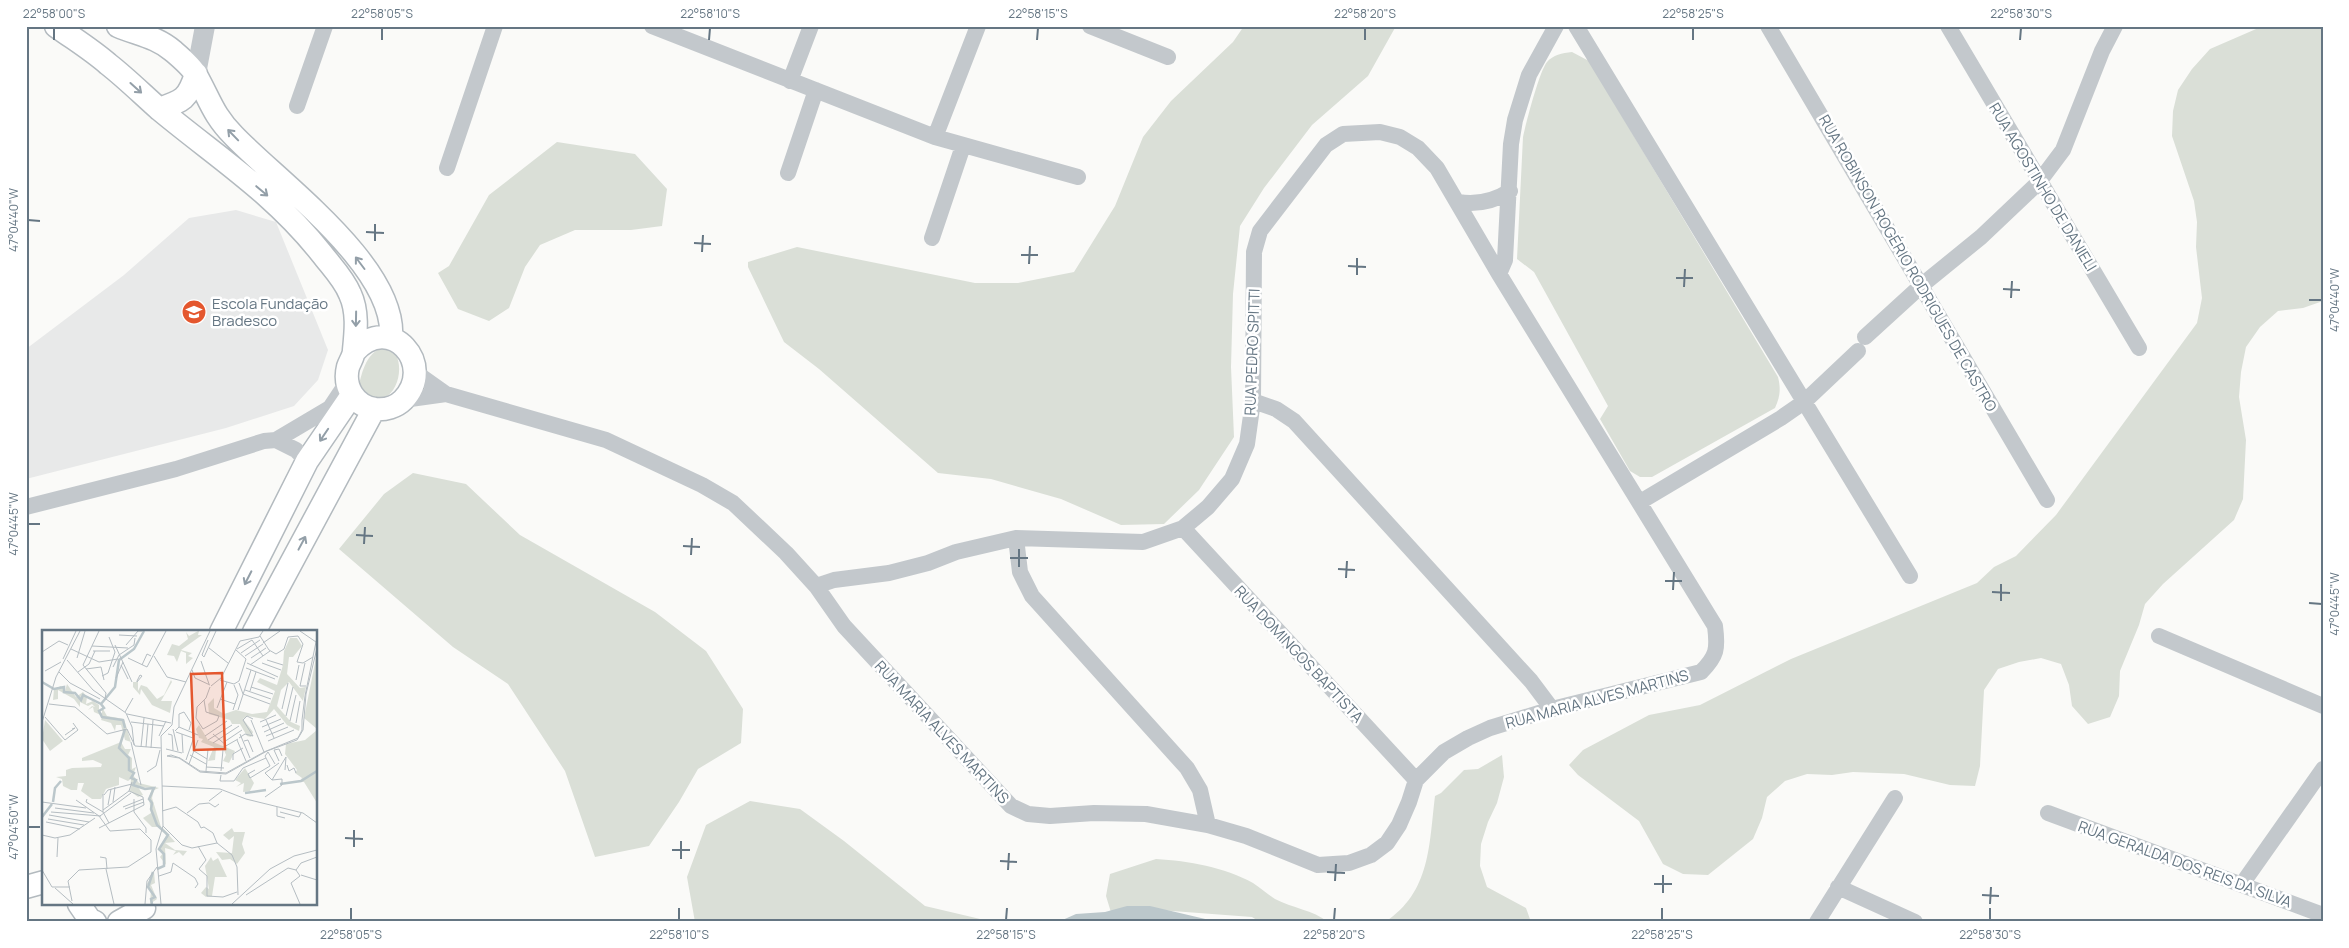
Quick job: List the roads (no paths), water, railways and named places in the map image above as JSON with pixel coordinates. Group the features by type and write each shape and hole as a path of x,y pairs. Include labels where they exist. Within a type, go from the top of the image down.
{"main road":[{"path":"56,26 108,63 159,108 264,192 311,240 350,294 356,310 354,352 349,387 307,461 222,630"},
{"path":"108,63 113,44 127,28 159,41 172,50 196,74 214,113 234,136 325,220 360,262 387,307 392,324 390,338"},
{"path":"159,108 182,100 191,88 196,74"},
{"path":"349,387 362,405 374,409 394,406 403,400 410,390 415,372 414,361 409,351 401,343 390,338 370,339 361,344 354,352"},
{"path":"255,630 374,409"},
{"path":"26,888 42,883"},
{"path":"80,906 90,920 95,922"},
{"path":"119,922 146,911"}],"street":[{"path":"196,74 205,26"},
{"path":"297,106 325,26"},
{"path":"447,168 495,26"},
{"path":"652,26 963,146 1078,177"},
{"path":"790,80 811,26"},
{"path":"935,136 978,26"},
{"path":"1090,26 1168,57"},
{"path":"1499,274 1505,260 1511,144 1519,105 1533,66 1556,26"},
{"path":"1576,26 1910,576"},
{"name":"RUA ROBINSON ROGÉRIO RODRIGUES DE CASTRO","path":"1768,26 2047,500"},
{"name":"RUA AGOSTINHO DE DANIELI","path":"1948,26 2139,348"},
{"path":"1640,502 1781,418 1804,402 1922,285 1981,237 2039,182 2063,150 2102,50 2115,26"},
{"path":"788,173 816,90"},
{"name":"RUA PEDRO SPITTI","path":"816,586 834,580 889,573 928,563 956,552 1016,538 1143,542 1183,528 1208,506 1232,479 1247,444 1253,401 1254,252 1260,231 1326,145 1343,134 1380,132 1400,137 1418,148 1437,168 1499,274"},
{"path":"932,238 963,146"},
{"path":"1458,202 1468,204 1487,202 1510,191"},
{"name":"RUA MARIA ALVES MARTINS","path":"415,372 446,394 606,440 702,485 733,504 786,553 816,586 844,626 1012,806 1028,814 1050,816 1094,813 1146,814 1208,825 1246,836 1318,865 1348,863 1371,855 1387,843 1399,825 1416,780 1444,752 1490,728 1552,709 1684,678 1701,672 1713,660 1718,643 1714,626 1499,274"},
{"path":"26,507 176,469 264,441 276,440 330,408 340,394 349,387"},
{"name":"RUA MARIA ALVES MARTINS","path":"403,400 446,394"},
{"path":"1253,401 1276,409 1294,422 1524,674 1552,709"},
{"path":"276,440 296,450 307,461"},
{"name":"RUA DOMINGOS BAPTISTA","path":"1183,528 1416,780"},
{"path":"1016,538 1020,572 1032,596 1187,768 1200,790 1208,825"},
{"path":"2159,636 2323,706"},
{"path":"2242,884 2323,769"},
{"path":"1817,922 1895,798"},
{"name":"RUA GERALDA DOS REIS DA SILVA","path":"2048,813 2323,915"},
{"path":"1838,887 1915,922"}],"place":[{"name":"Escola Fundação Bradesco","path":"194,312"}]}
